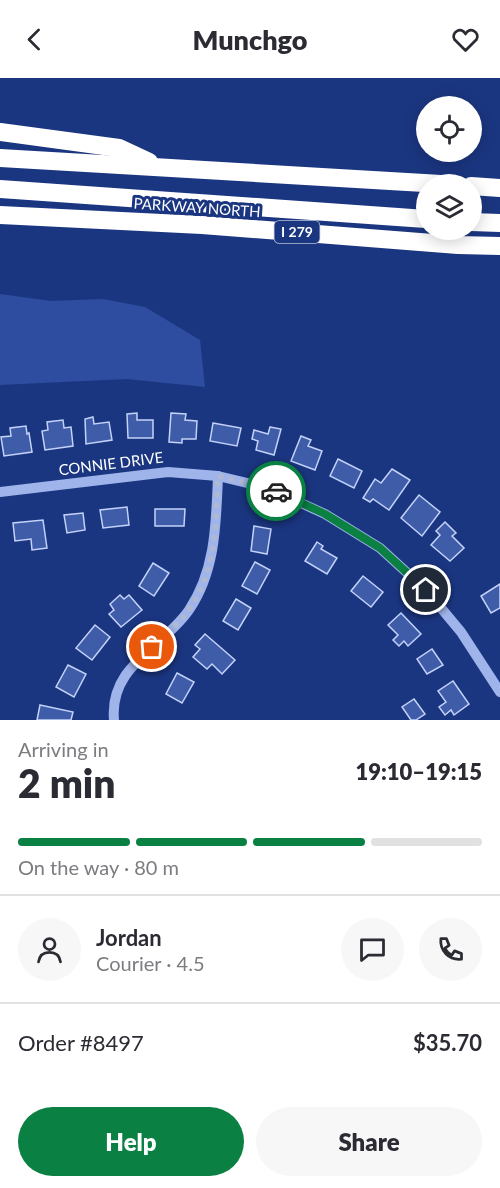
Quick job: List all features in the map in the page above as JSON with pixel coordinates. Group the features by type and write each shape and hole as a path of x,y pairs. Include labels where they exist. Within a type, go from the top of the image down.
{"highway":[{"path":"0,132 119,148 159,167"},
{"path":"0,158 416,182"},
{"path":"482,187 500,188"},
{"path":"0,190 416,218"},
{"name":"PARKWAY NORTH","path":"4,216 202,225 458,245 500,246"},
{"path":"482,223 500,224"}],"street":[{"name":"CONNIE DRIVE","path":"0,492 168,472 218,476 268,488 325,514 380,548 426,590 461,632 500,692"},
{"path":"114,720 117,687 137,661 188,611 203,584 212,557 216,529 218,476"}],"shaded area":[{"path":"0,294 51,301 103,299 145,307 200,340 205,387 127,379 0,385"}],"building":[{"path":"137,413 137,420 153,420 153,438 128,438 127,414"},
{"path":"171,413 186,414 185,420 197,421 196,439 182,439 182,443 169,442"},
{"path":"93,417 94,424 109,422 112,440 86,444 85,419"},
{"path":"63,420 64,428 71,427 73,446 45,450 42,431 48,430 47,422"},
{"path":"213,423 241,428 237,446 210,441"},
{"path":"26,426 32,452 4,456 1,437 11,436 10,428"},
{"path":"270,427 281,429 274,455 256,450 258,441 252,439 254,430 268,434"},
{"path":"301,436 311,440 308,446 322,451 315,470 291,461"},
{"path":"338,459 362,471 354,488 330,476"},
{"path":"392,469 410,480 389,510 373,499 370,502 363,498 375,479 381,483"},
{"path":"419,495 440,512 422,536 401,518"},
{"path":"127,507 129,525 103,528 100,510"},
{"path":"155,509 185,509 184,526 155,526"},
{"path":"83,513 85,530 67,533 64,515"},
{"path":"43,520 47,548 32,550 31,539 15,541 13,523"},
{"path":"445,522 456,533 452,536 464,548 450,561 431,545 440,535 436,531"},
{"path":"254,526 271,529 267,554 251,551"},
{"path":"317,542 323,546 321,549 337,558 327,574 305,561"},
{"path":"255,562 270,570 257,594 242,586"},
{"path":"153,563 169,573 154,596 139,586"},
{"path":"363,576 383,592 371,607 351,591"},
{"path":"500,584 500,608 491,613 481,596"},
{"path":"120,595 124,599 129,595 142,610 121,627 109,614 114,610 110,604"},
{"path":"236,599 251,608 238,630 223,621"},
{"path":"401,613 421,634 408,646 404,641 399,646 393,640 398,635 388,625"},
{"path":"95,625 110,637 92,660 76,648"},
{"path":"205,634 235,660 222,674 212,664 207,669 193,657 200,649 195,645"},
{"path":"432,649 443,665 427,674 417,659"},
{"path":"68,665 86,674 74,697 56,687"},
{"path":"177,673 194,682 182,703 166,694"},
{"path":"453,681 469,704 454,715 451,710 445,715 439,707 446,702 438,691"},
{"path":"414,699 425,714 416,720 411,720 402,707"},
{"path":"40,705 73,712 71,720 37,720"}],"way so far":[{"path":"152,647 188,611 203,584 212,557 216,529 218,476 276,491"}],"route":[{"path":"276,491 325,514 380,548 426,590"}]}
